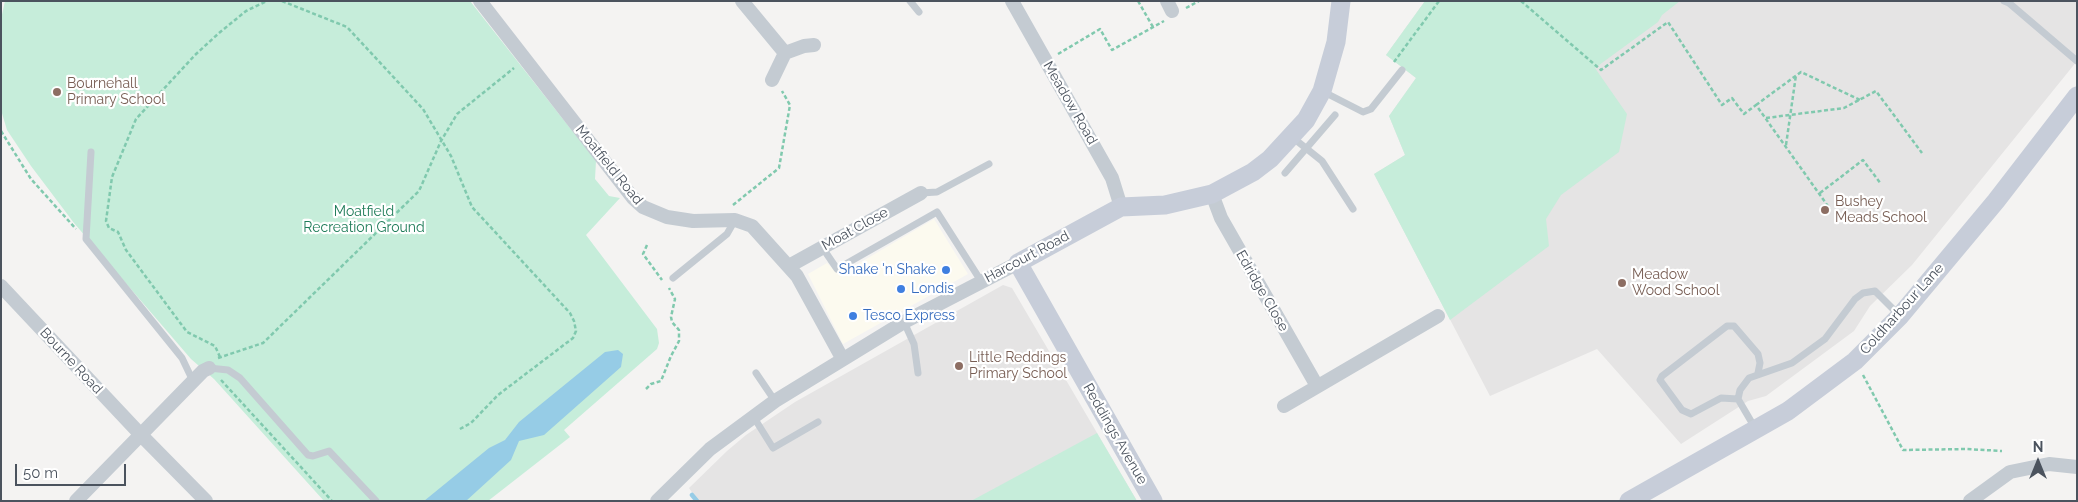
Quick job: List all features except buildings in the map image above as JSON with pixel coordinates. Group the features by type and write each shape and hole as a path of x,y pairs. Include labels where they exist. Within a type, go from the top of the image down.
{"street":[{"name":"Moatfield Road","path":"480,1 633,198 643,207 657,214 677,219 735,220 746,222 759,231 797,276 842,358"},
{"path":"742,1 785,53"},
{"name":"Meadow Road","path":"1012,1 1112,178 1121,207"},
{"name":"Harcourt Road","path":"657,501 710,449 753,415 842,358 904,322 1121,207 1165,205 1212,194 1253,172 1270,159 1306,120 1322,91 1336,42 1341,1"},
{"path":"772,80 785,53 804,46 814,45"},
{"name":"Coldharbour Lane","path":"1630,501 1810,397 1855,361 1900,316 1996,201 2077,96"},
{"name":"Moat Close","path":"789,266 921,193"},
{"name":"Edridge Close","path":"1212,194 1221,218 1317,386"},
{"name":"Reddings Avenue","path":"1018,263 1154,501"},
{"name":"Bourne Road","path":"1,286 206,501"},
{"path":"1284,406 1438,316"},
{"path":"76,501 193,381 209,368"},
{"path":"1970,501 2010,472 2049,464 2077,467"}],"lane":[{"path":"910,1 919,12"},
{"path":"2004,1 2010,3 2077,61"},
{"path":"1322,91 1363,112 1370,109 1402,70"},
{"path":"1285,173 1308,149 1335,115"},
{"path":"1292,136 1322,161 1353,209"},
{"path":"91,152 86,240 182,358 193,381"},
{"path":"921,193 937,192 989,164"},
{"path":"822,247 836,269 937,212 981,281"},
{"path":"673,278 727,234 735,220"},
{"path":"1756,429 1738,399 1742,386 1749,378 1792,363 1825,339 1855,299 1863,293 1875,291 1900,316"},
{"path":"904,322 914,344 918,373"},
{"path":"1738,399 1721,398 1691,414 1682,410 1660,380 1662,376 1727,326 1734,326 1758,354 1760,363 1758,374"},
{"path":"209,368 228,370 240,378 308,455 313,456 329,450 376,501"},
{"path":"756,373 775,400"},
{"path":"753,415 773,448 818,422"}],"path":[{"path":"220,357 215,346 187,332 126,250 118,232 109,228 106,222 112,177 136,119 195,54 246,11 267,1"},
{"path":"282,1 347,27 423,109 451,156 472,207 570,313 576,331 573,338 498,395 470,423 458,430"},
{"path":"1138,1 1153,27"},
{"path":"1046,61 1100,29 1112,50 1153,27 1173,10 1199,1"},
{"path":"1389,69 1440,1"},
{"path":"1521,1 1601,70 1668,22 1722,105 1732,98 1744,114 1801,72 1860,100"},
{"path":"332,501 209,368 220,357 264,343 419,191 441,141 457,114 525,60"},
{"path":"1786,146 1796,75"},
{"path":"711,221 779,168 790,105 778,84 772,80"},
{"path":"1766,118 1844,108 1876,91 1922,153"},
{"path":"1756,105 1830,209"},
{"path":"1,131 31,179 86,240"},
{"path":"1820,193 1864,160 1881,184"},
{"path":"646,390 652,384 661,381 671,356 678,347 680,336 671,317 675,302 674,294 643,254 648,245"},
{"path":"1855,361 1903,450 1967,449 2002,451"}],"shaded area":[{"name":"Bushey Meads School","path":"1425,1 2077,1 2077,61 1912,265 1870,306 1854,331 1766,396 1748,401 1681,444 1597,349 1490,396 1374,174 1405,155 1389,116 1416,78 1386,55"},
{"path":"934,219 968,274 843,344 808,274 827,263 839,275"},
{"name":"Little Reddings Primary School","path":"1003,285 1012,288 1137,501 698,501 689,488 746,435 795,402"}],"green space":[{"name":"Moatfield Recreation Ground","path":"5,1 470,1 596,161 595,179 609,196 620,198 586,235 657,329 659,343 657,349 564,430 570,437 488,501 324,501 214,379 191,359 74,223 31,166 7,130 1,110 1,19"},
{"path":"1425,1 1680,1 1662,15 1658,22 1595,68 1627,114 1619,152 1561,195 1546,219 1549,246 1450,320 1374,174 1405,155 1389,116 1416,78 1386,55"},
{"path":"1097,433 1137,501 971,501"}],"water":[{"path":"618,350 623,354 621,367 544,435 519,441 511,460 466,501 424,501 489,448 505,440 519,422 605,352"}],"waterway":[{"path":"692,495 697,501"}],"place":[{"name":"Bournehall Primary School","path":"57,92"},
{"name":"Bushey Meads School","path":"1825,210"},
{"name":"Shake 'n Shake","path":"946,270"},
{"name":"Meadow Wood School","path":"1622,283"},
{"name":"Londis","path":"901,289"},
{"name":"Tesco Express","path":"853,316"},
{"name":"Little Reddings Primary School","path":"959,366"}]}
